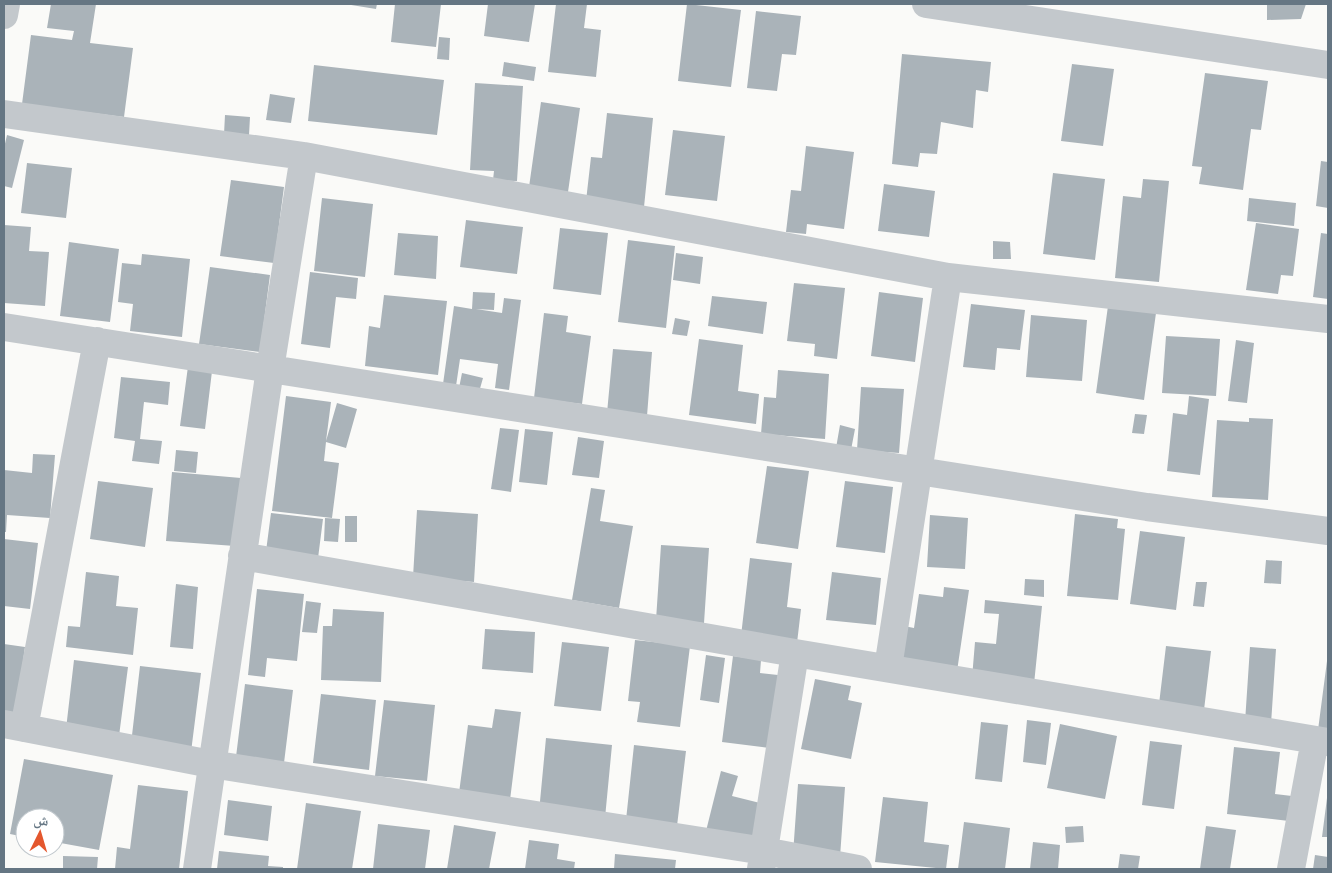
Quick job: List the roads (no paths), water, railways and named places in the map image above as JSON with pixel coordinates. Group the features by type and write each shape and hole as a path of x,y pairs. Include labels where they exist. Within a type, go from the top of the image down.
{"street":[{"path":"4,15 6,4"},
{"path":"926,4 1015,11 1328,64"},
{"path":"4,114 304,156 948,277 1328,320"},
{"path":"196,869 270,369 304,156"},
{"path":"888,668 948,277"},
{"path":"4,327 1147,507 1328,531"},
{"path":"97,342 14,726 211,764 763,860 858,869"},
{"path":"242,556 795,653 1321,741 1291,869"},
{"path":"763,860 795,653"}]}
